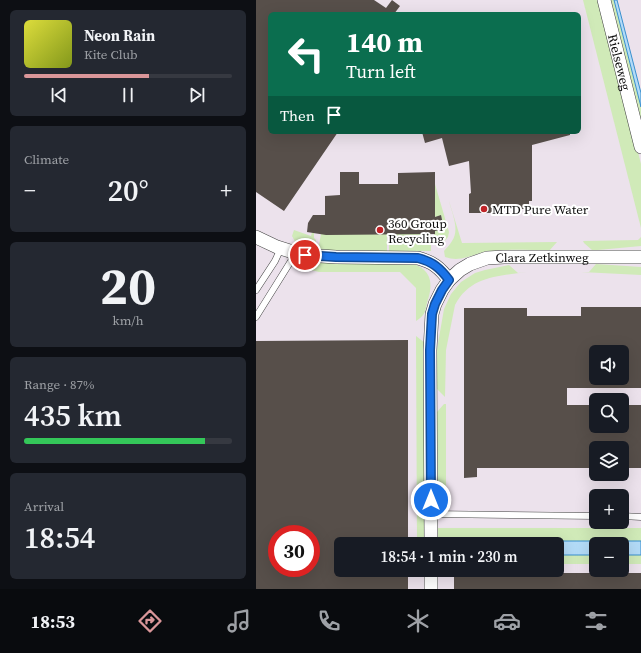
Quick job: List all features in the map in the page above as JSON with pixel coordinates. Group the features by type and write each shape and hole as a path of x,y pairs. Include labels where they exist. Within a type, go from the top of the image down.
{"street":[{"name":"Rielseweg","path":"604,0 641,147"},
{"path":"256,237 296,253 326,257 418,258 428,261 437,267 449,280"},
{"name":"Clara Zetkinweg","path":"431,537 430,350 432,314 438,297 449,280 460,270 470,264 487,258 641,257"},
{"path":"431,577 431,589"}],"lane":[{"path":"256,290 275,261 281,248"},
{"path":"256,317 296,253"},
{"path":"431,514 589,516"},
{"path":"629,516 641,517"}],"shaded area":[{"path":"256,0 641,0 641,589 256,589"}],"green space":[{"path":"583,0 600,0 641,164 641,228"},
{"path":"608,0 614,0 641,107 641,129"},
{"path":"435,184 449,232 448,237 443,243 434,242 434,231 444,229 441,216 435,217"},
{"path":"449,201 462,243 557,242 549,251 497,250 457,259 445,257 444,251 451,242 455,232 455,221"},
{"path":"294,230 311,236 312,232 314,233 314,238 316,240 314,250 298,247 292,236"},
{"path":"431,232 431,251 389,251 389,234 427,234"},
{"path":"321,234 387,234 387,251 318,250"},
{"path":"641,237 641,246 598,250 592,250 583,241 638,240"},
{"path":"308,261 333,263 414,264 425,271 430,280 431,285 425,312 416,321 416,288 400,272 319,272 299,267"},
{"path":"596,264 641,267 641,275 581,272 589,272"},
{"path":"509,265 518,273 527,272 495,277 477,283 468,288 461,295 455,305 446,350 445,397 437,389 437,349 444,309 451,294 461,282 475,273"},
{"path":"416,336 425,343 425,537 417,537"},
{"path":"444,404 446,404 446,508 444,508 438,500 437,412"},
{"path":"438,528 641,528 641,541 629,541 629,537 589,537 589,541 564,541 564,537 438,537"},
{"path":"564,555 589,555 589,564 564,564"},
{"path":"629,555 641,555 641,564 629,564"}],"water":[{"path":"614,0 617,0 641,93 641,107"},
{"path":"564,541 589,541 589,555 564,555"},
{"path":"629,541 641,541 641,555 629,555"}],"building":[{"path":"256,0 374,0 386,8 392,0 400,6 396,12 268,12 268,134 337,134 284,211 256,192"},
{"path":"423,134 570,134 532,145 532,201 529,201 529,209 498,209 498,213 469,213 469,194 471,193 469,161 449,166 442,138 425,143"},
{"path":"340,172 359,172 359,184 398,184 398,173 435,172 435,217 441,215 444,229 435,231 435,234 326,235 307,232 308,223 313,215 325,215 325,196 340,195"},
{"path":"581,307 641,307 641,388 567,388 567,405 589,405 589,433 629,433 629,405 641,405 641,468 629,468 629,441 589,441 589,468 477,468 477,477 464,478 464,308 527,308 527,316 581,316"},
{"path":"408,340 408,537 334,537 334,577 408,577 408,589 256,589 256,341"},
{"path":"564,573 589,573 589,577 629,577 629,573 641,573 641,589 454,589 454,577 564,577"}],"place":[{"name":"MTD Pure Water","path":"484,209"},
{"name":"360 Group Recycling","path":"380,230"}],"route":[{"path":"305,255 418,258 428,261 437,267 449,280 435,304 432,314 430,350 431,500"}]}
